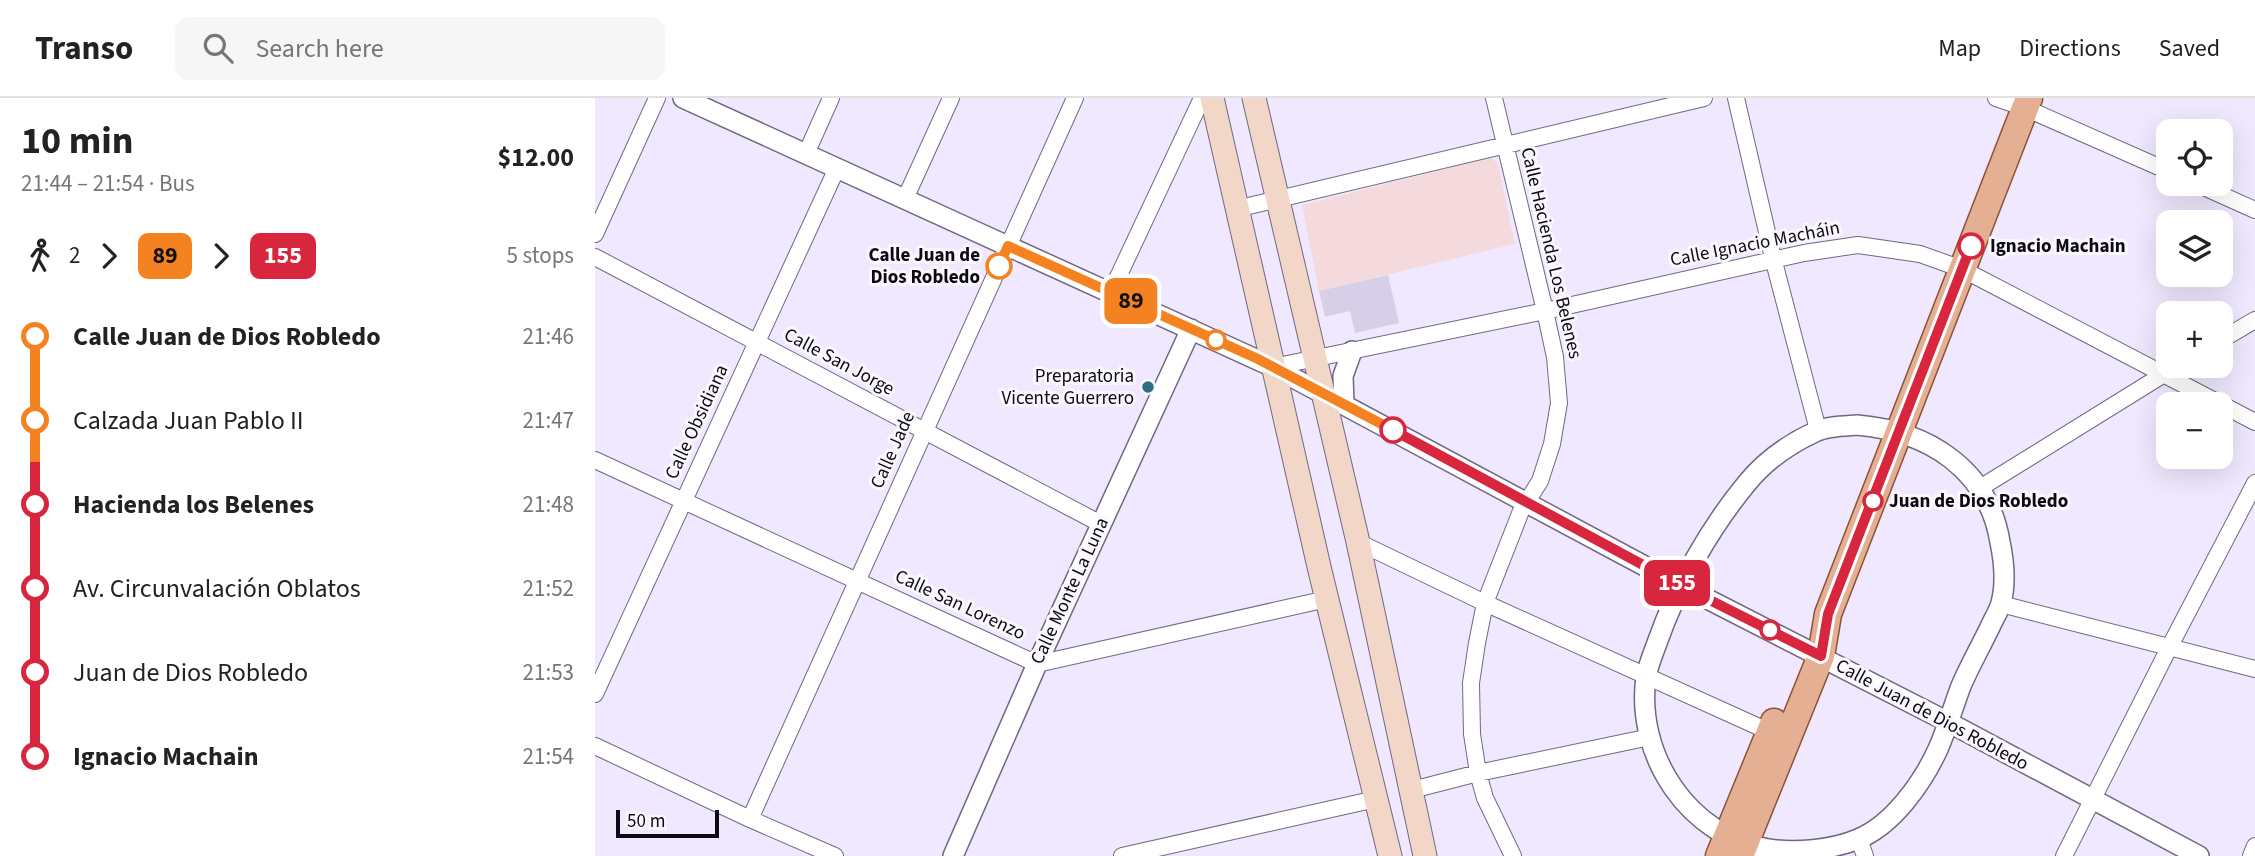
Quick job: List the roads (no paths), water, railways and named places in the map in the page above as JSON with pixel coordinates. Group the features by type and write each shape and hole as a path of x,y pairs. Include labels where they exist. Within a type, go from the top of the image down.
{"main road":[{"path":"1212,98 1327,599 1390,856"},
{"path":"1254,98 1358,542 1425,852"},
{"path":"1733,848 1828,614 2027,103"},
{"path":"1733,848 1770,732 1813,652"}],"street":[{"path":"595,234 657,98"},
{"name":"Calle Juan de Dios Robledo","path":"683,98 704,102 806,154 1273,367 1682,586 1948,722 2199,856"},
{"path":"806,154 831,98"},
{"path":"905,199 951,98"},
{"name":"Calle Jade","path":"750,819 1075,98"},
{"path":"1111,292 1202,98"},
{"name":"Calle Hacienda Los Belenes","path":"1494,98 1555,357 1559,403 1552,444 1540,481 1521,511 1485,603 1471,683 1472,734 1478,773 1485,798 1513,856"},
{"path":"1237,209 1704,98"},
{"path":"1736,98 1773,258 1818,430"},
{"path":"1996,98 2027,103 2156,165"},
{"name":"Calle Obsidiana","path":"595,694 837,168"},
{"path":"2224,196 2255,210"},
{"name":"Calle Ignacio Macháin","path":"1273,367 1545,311 1773,258 1859,245 1920,254 1962,269 2156,363"},
{"name":"Calle San Jorge","path":"595,257 1101,524"},
{"path":"2233,333 2255,320"},
{"name":"Calle Monte La Luna","path":"953,856 1037,664 1191,329"},
{"path":"1344,403 1343,376 1352,351"},
{"path":"1980,488 2157,378"},
{"name":"Calle Ignacio Macháin","path":"2183,378 2255,422"},
{"path":"1857,425 1899,432 1944,453 1962,467 1980,488 1991,509 2003,555 2001,604 1962,686 1937,751 1906,802 1875,830 1862,848 1733,848 1680,799 1657,759 1647,718 1646,676 1662,630 1682,586 1712,533 1748,482 1785,448 1818,430 1857,425"},
{"name":"Calle San Lorenzo","path":"595,460 1037,664 1327,599"},
{"path":"2064,856 2255,483"},
{"path":"1358,542 1485,603 1770,732"},
{"path":"2001,604 2255,668"},
{"path":"1412,790 1478,773 1650,737"},
{"path":"595,746 835,856"},
{"path":"1122,856 1376,799"},
{"path":"2251,856 2255,846"}],"place":[{"name":"Ignacio Machain","path":"1971,246"},
{"name":"Calle Juan de Dios Robledo","path":"999,266"},
{"name":"Preparatoria Vicente Guerrero","path":"1148,387"},
{"name":"Juan de Dios Robledo","path":"1873,501"}]}
